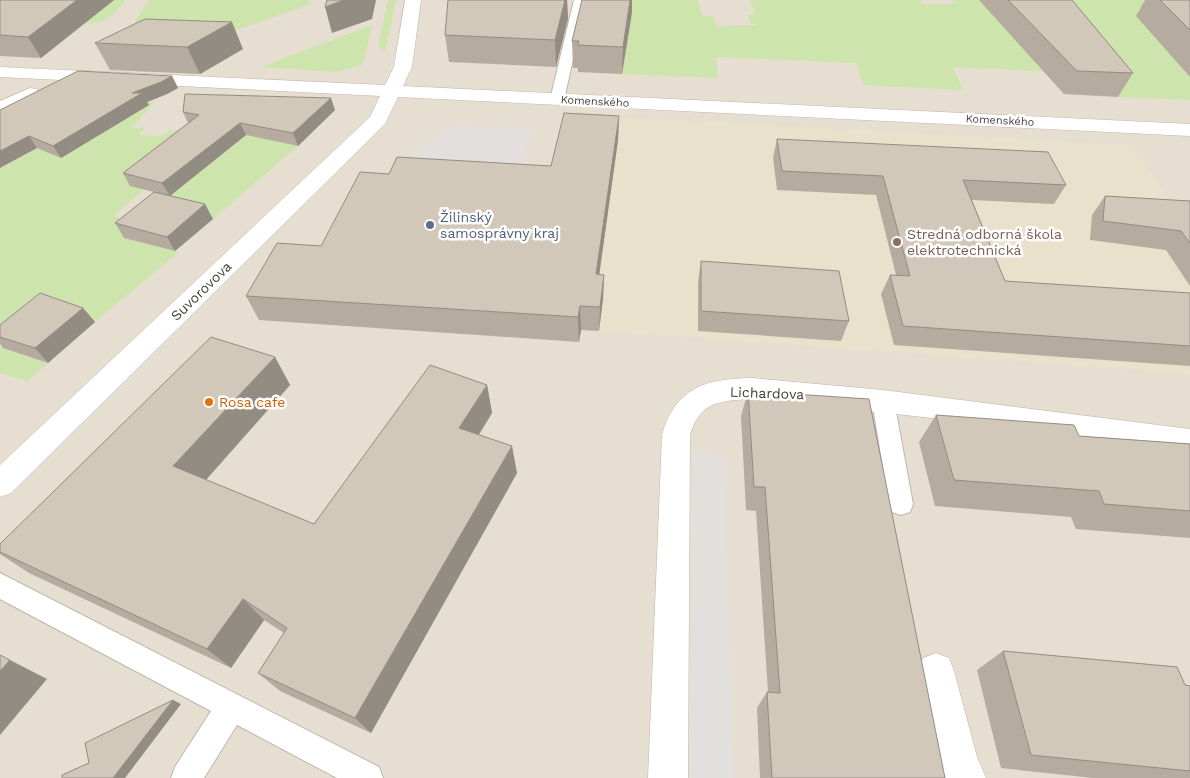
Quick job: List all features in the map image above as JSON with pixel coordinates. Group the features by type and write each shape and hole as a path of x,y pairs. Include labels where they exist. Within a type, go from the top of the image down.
{"street":[{"name":"Suvorovova","path":"0,484 378,120 393,92 403,67 413,0"},
{"name":"Komenského","path":"0,72 1190,130"},
{"path":"0,108 30,93"},
{"name":"Lichardova","path":"668,778 676,435 685,411 705,396 730,389 883,401 1190,441"},
{"path":"936,671 958,760 966,778"}],"lane":[{"path":"558,100 580,0"},
{"path":"883,401 901,504"},
{"path":"0,584 368,778"},
{"path":"186,778 232,706"}],"shaded area":[{"path":"0,0 1190,0 1190,778 0,778"},
{"name":"Stredná odborná škola elektrotechnická","path":"621,117 1131,145 1190,229 1190,374 599,331 594,254 602,255"},
{"path":"455,125 532,129 516,185 401,160"},
{"path":"691,452 724,455 734,778 689,778"}],"green space":[{"path":"0,0 125,0 112,15 103,21 83,25 97,14"},
{"path":"149,0 309,0 308,5 233,31 135,23"},
{"path":"388,0 396,0 385,52 378,46"},
{"path":"594,0 698,0 702,16 713,16 716,26 760,25 751,24 748,15 755,14 750,0 920,0 923,4 954,4 952,0 1159,0 1190,77 1190,100 1118,97 1101,74 953,67 963,90 863,85 856,63 717,57 717,78 622,74"},
{"path":"372,25 363,64 338,72 261,67"},
{"path":"98,100 155,102 132,127 144,128 139,135 163,136 169,130 181,130 192,117 298,146 213,219 175,209 168,195 194,176 145,189 113,216 133,222 125,238 179,252 96,321 52,307 0,344 0,166 3,167 25,155"},
{"path":"0,347 48,363 27,381 0,373"}],"building":[{"path":"0,0 77,0 28,37 0,35"},
{"path":"327,0 344,0 325,7"},
{"path":"448,0 565,0 555,40 445,35"},
{"path":"582,0 630,0 623,47 578,45 579,41 572,41"},
{"path":"1008,0 1072,0 1133,73 1077,71"},
{"path":"1160,0 1190,0 1190,30"},
{"path":"145,19 232,22 187,47 95,43"},
{"path":"78,71 172,76 132,93 142,93 53,146 29,136 0,151 0,110"},
{"path":"185,94 331,98 293,133 240,123 162,183 123,173 199,115 183,112"},
{"name":"Žilinský samosprávny kraj","path":"564,113 619,116 596,274 604,275 600,307 580,306 578,317 246,296 277,243 321,246 360,172 389,174 397,157 551,166"},
{"path":"777,139 1048,152 1066,185 963,180 1005,281 1190,293 1190,346 903,326 890,275 910,276 883,176 782,171"},
{"path":"154,192 205,204 167,237 115,223"},
{"path":"1105,196 1190,201 1190,243 1181,231 1103,221"},
{"path":"701,261 839,271 849,321 701,311"},
{"path":"40,293 83,308 35,348 0,337 0,325"},
{"path":"211,337 275,357 173,466 314,524 430,365 487,385 459,428 512,446 355,718 258,673 287,628 243,599 207,649 0,552 0,544"},
{"path":"748,391 869,399 945,778 772,778 767,692 780,693 765,487 754,487"},
{"path":"936,415 1074,425 1079,436 1190,444 1190,511 1104,504 1099,491 954,480"},
{"path":"1003,651 1177,667 1185,685 1190,686 1190,771 1031,755"},
{"path":"0,655 10,660 0,671"},
{"path":"173,700 113,778 62,778 62,775 89,763 85,743"}],"place":[{"name":"Žilinský samosprávny kraj","path":"430,225"},
{"name":"Stredná odborná škola elektrotechnická","path":"897,242"},
{"name":"Rosa cafe","path":"209,402"}]}
